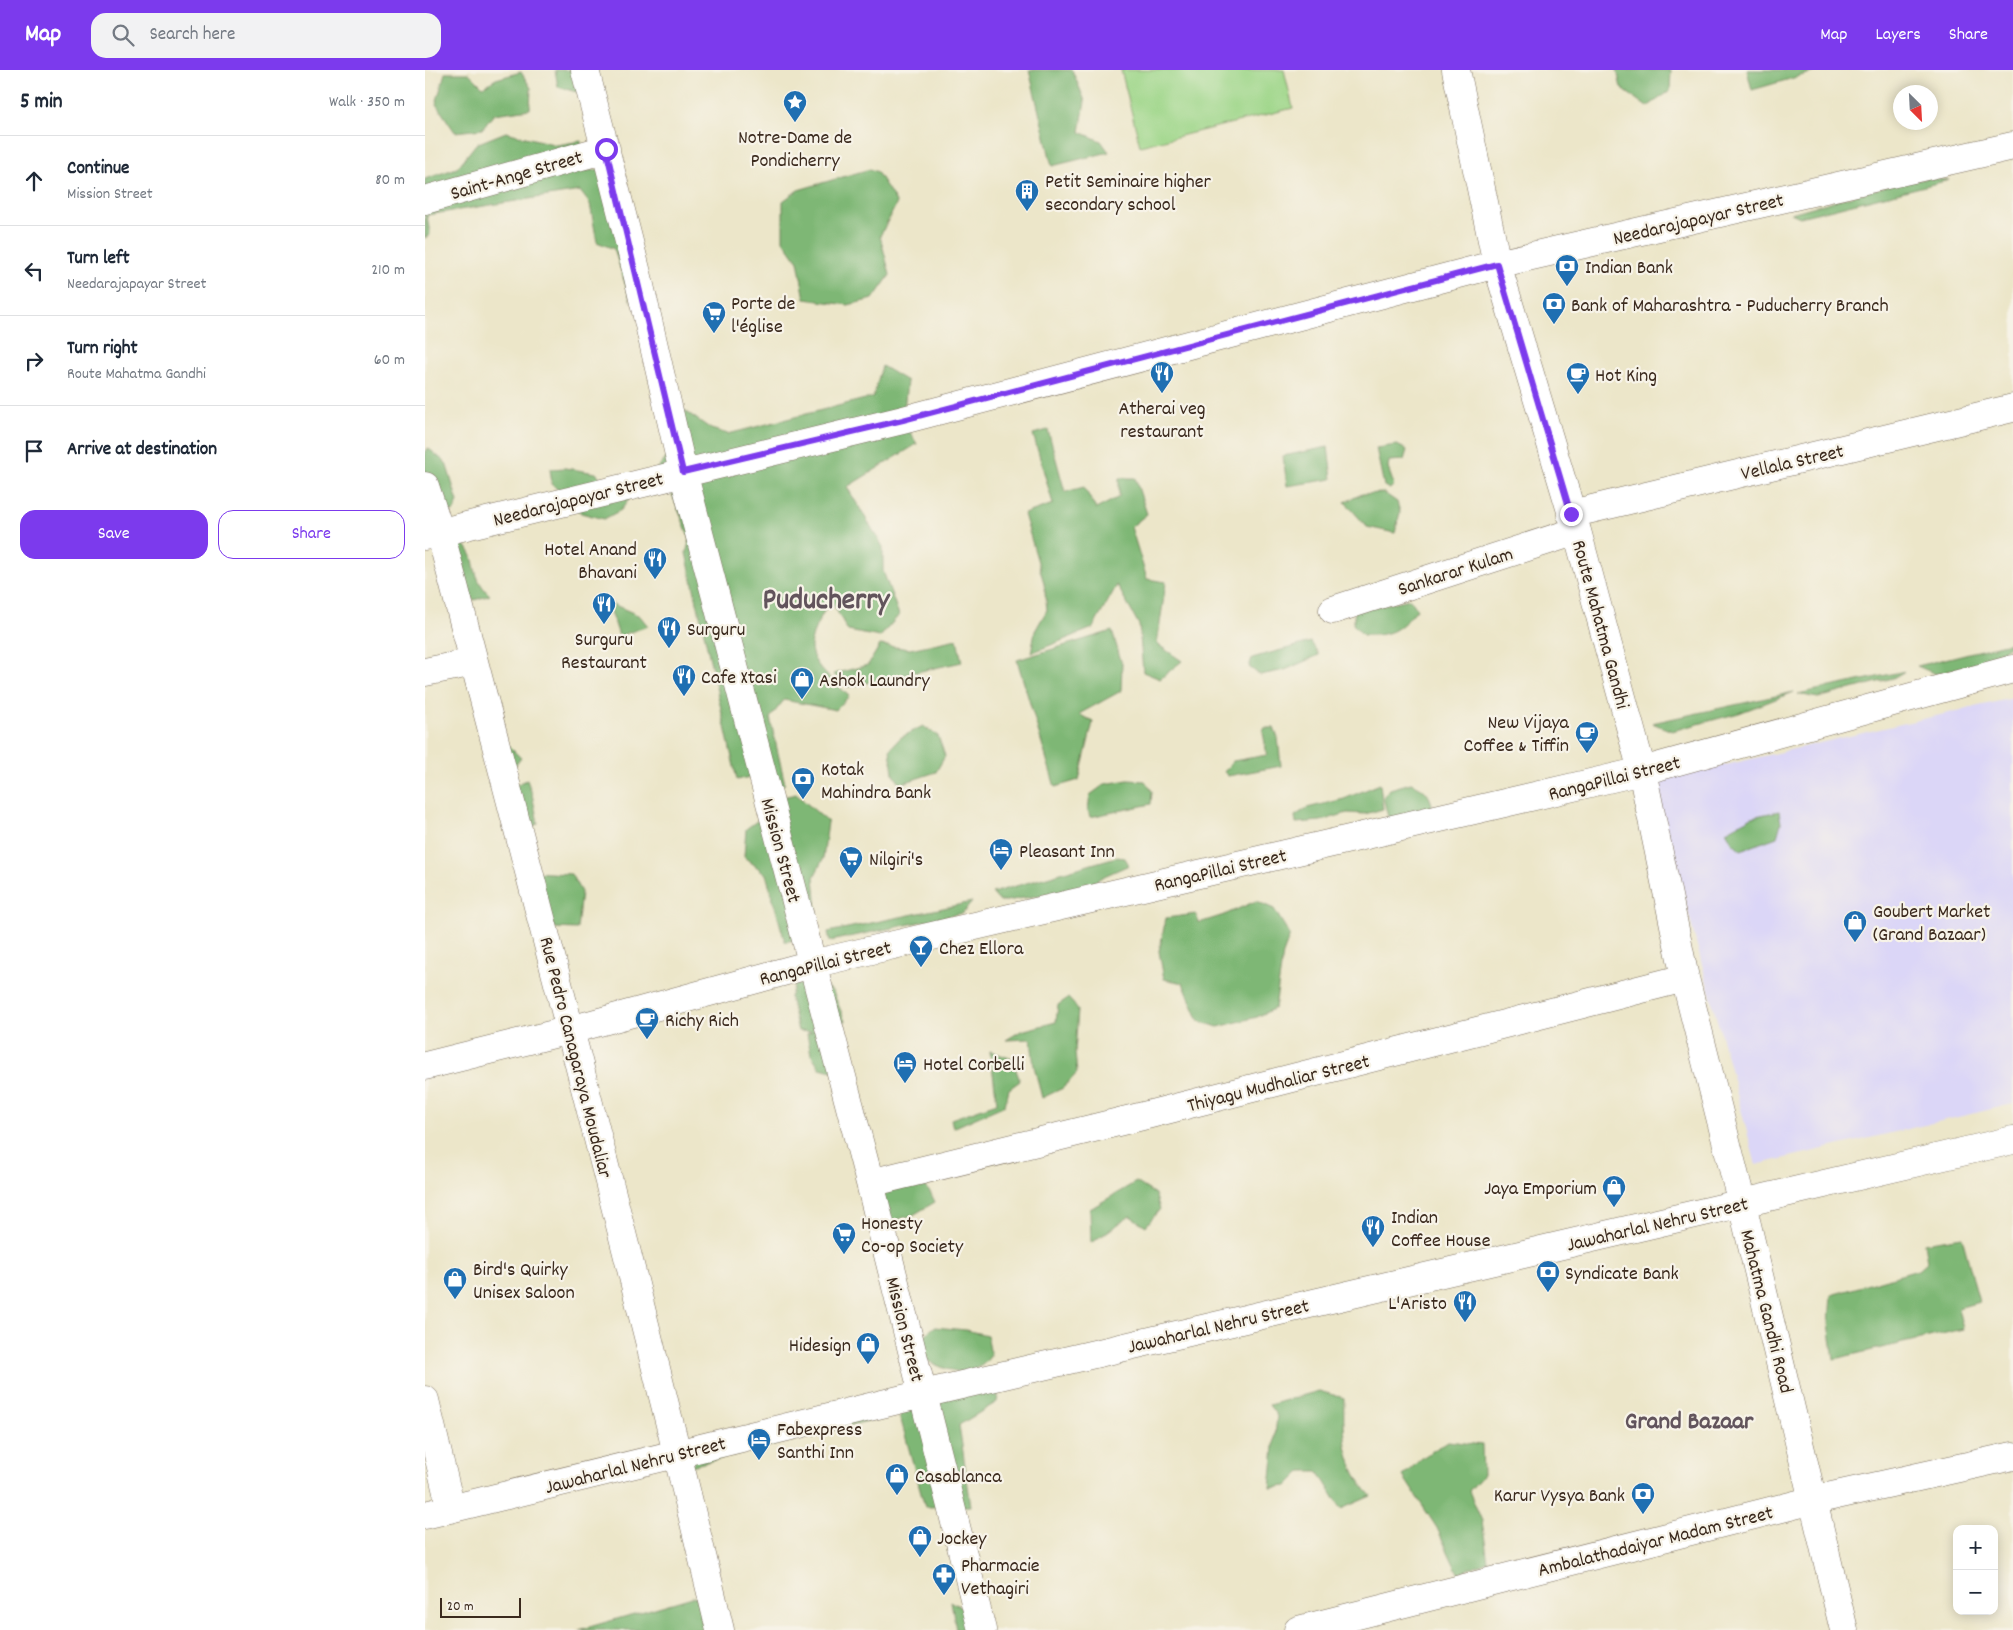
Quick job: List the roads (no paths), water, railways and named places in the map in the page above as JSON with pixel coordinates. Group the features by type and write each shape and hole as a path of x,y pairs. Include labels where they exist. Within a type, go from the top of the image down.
{"street":[{"name":"Mission Street","path":"585,70 606,149 683,472 869,1183 982,1630"},
{"name":"Route Mahatma Gandhi","path":"1456,70 1497,264 1574,522 1642,771 1685,978"},
{"name":"Needarajapayar Street","path":"432,534 903,420 1497,264 2013,146"},
{"name":"Saint-Ange Street","path":"425,200 606,149"},
{"name":"Vellala Street","path":"1574,522 2013,408"},
{"name":"Rue Pedro Canagaraya Moudaliar","path":"425,486 432,534 474,662 678,1454 720,1630"},
{"name":"Sankarar Kulam","path":"1333,610 1574,522"},
{"path":"425,672 474,662"},
{"name":"RangaPillai Street","path":"425,1066 569,1030 812,964 1642,771 2013,669"},
{"name":"Thiyagu Mudhaliar Street","path":"869,1183 1147,1115 1685,978"},
{"name":"Mahatma Gandhi Road","path":"1685,978 1814,1500"},
{"name":"Jawaharlal Nehru Street","path":"425,1515 923,1394 2013,1140"},
{"path":"425,1400 451,1509"},
{"name":"Ambalathadaiyar Madam Street","path":"1299,1630 1814,1500 2013,1456"},
{"path":"1814,1500 1844,1630"}],"place":[{"name":"Notre-Dame de Pondicherry","path":"795,123"},
{"name":"Petit Seminaire higher secondary school","path":"1027,212"},
{"name":"Indian Bank","path":"1567,287"},
{"name":"Bank of Maharashtra - Puducherry Branch","path":"1554,325"},
{"name":"Porte de l'église","path":"714,334"},
{"name":"Atherai veg restaurant","path":"1162,394"},
{"name":"Hot King","path":"1578,395"},
{"name":"Hotel Anand Bhavani","path":"655,580"},
{"name":"Surguru Restaurant","path":"604,625"},
{"name":"Surguru","path":"669,649"},
{"name":"Cafe Xtasi","path":"684,697"},
{"name":"Ashok Laundry","path":"802,700"},
{"name":"New Vijaya Coffee & Tiffin","path":"1587,754"},
{"name":"Kotak Mahindra Bank","path":"803,800"},
{"name":"Pleasant Inn","path":"1001,871"},
{"name":"Nilgiri's","path":"851,879"},
{"name":"Goubert Market (Grand Bazaar)","path":"1855,943"},
{"name":"Chez Ellora","path":"921,968"},
{"name":"Richy Rich","path":"647,1040"},
{"name":"Hotel Corbelli","path":"905,1084"},
{"name":"Jaya Emporium","path":"1614,1208"},
{"name":"Indian Coffee House","path":"1373,1248"},
{"name":"Honesty Co-op Society","path":"844,1255"},
{"name":"Syndicate Bank","path":"1548,1293"},
{"name":"Bird's Quirky Unisex Saloon","path":"455,1300"},
{"name":"L'Aristo","path":"1465,1323"},
{"name":"Hidesign","path":"868,1365"},
{"name":"Fabexpress Santhi Inn","path":"759,1461"},
{"name":"Casablanca","path":"897,1496"},
{"name":"Karur Vysya Bank","path":"1643,1515"},
{"name":"Jockey","path":"920,1558"},
{"name":"Pharmacie Vethagiri","path":"944,1596"}],"district":[{"name":"Puducherry","path":"826,598"},
{"name":"Grand Bazaar","path":"1689,1419"}]}
